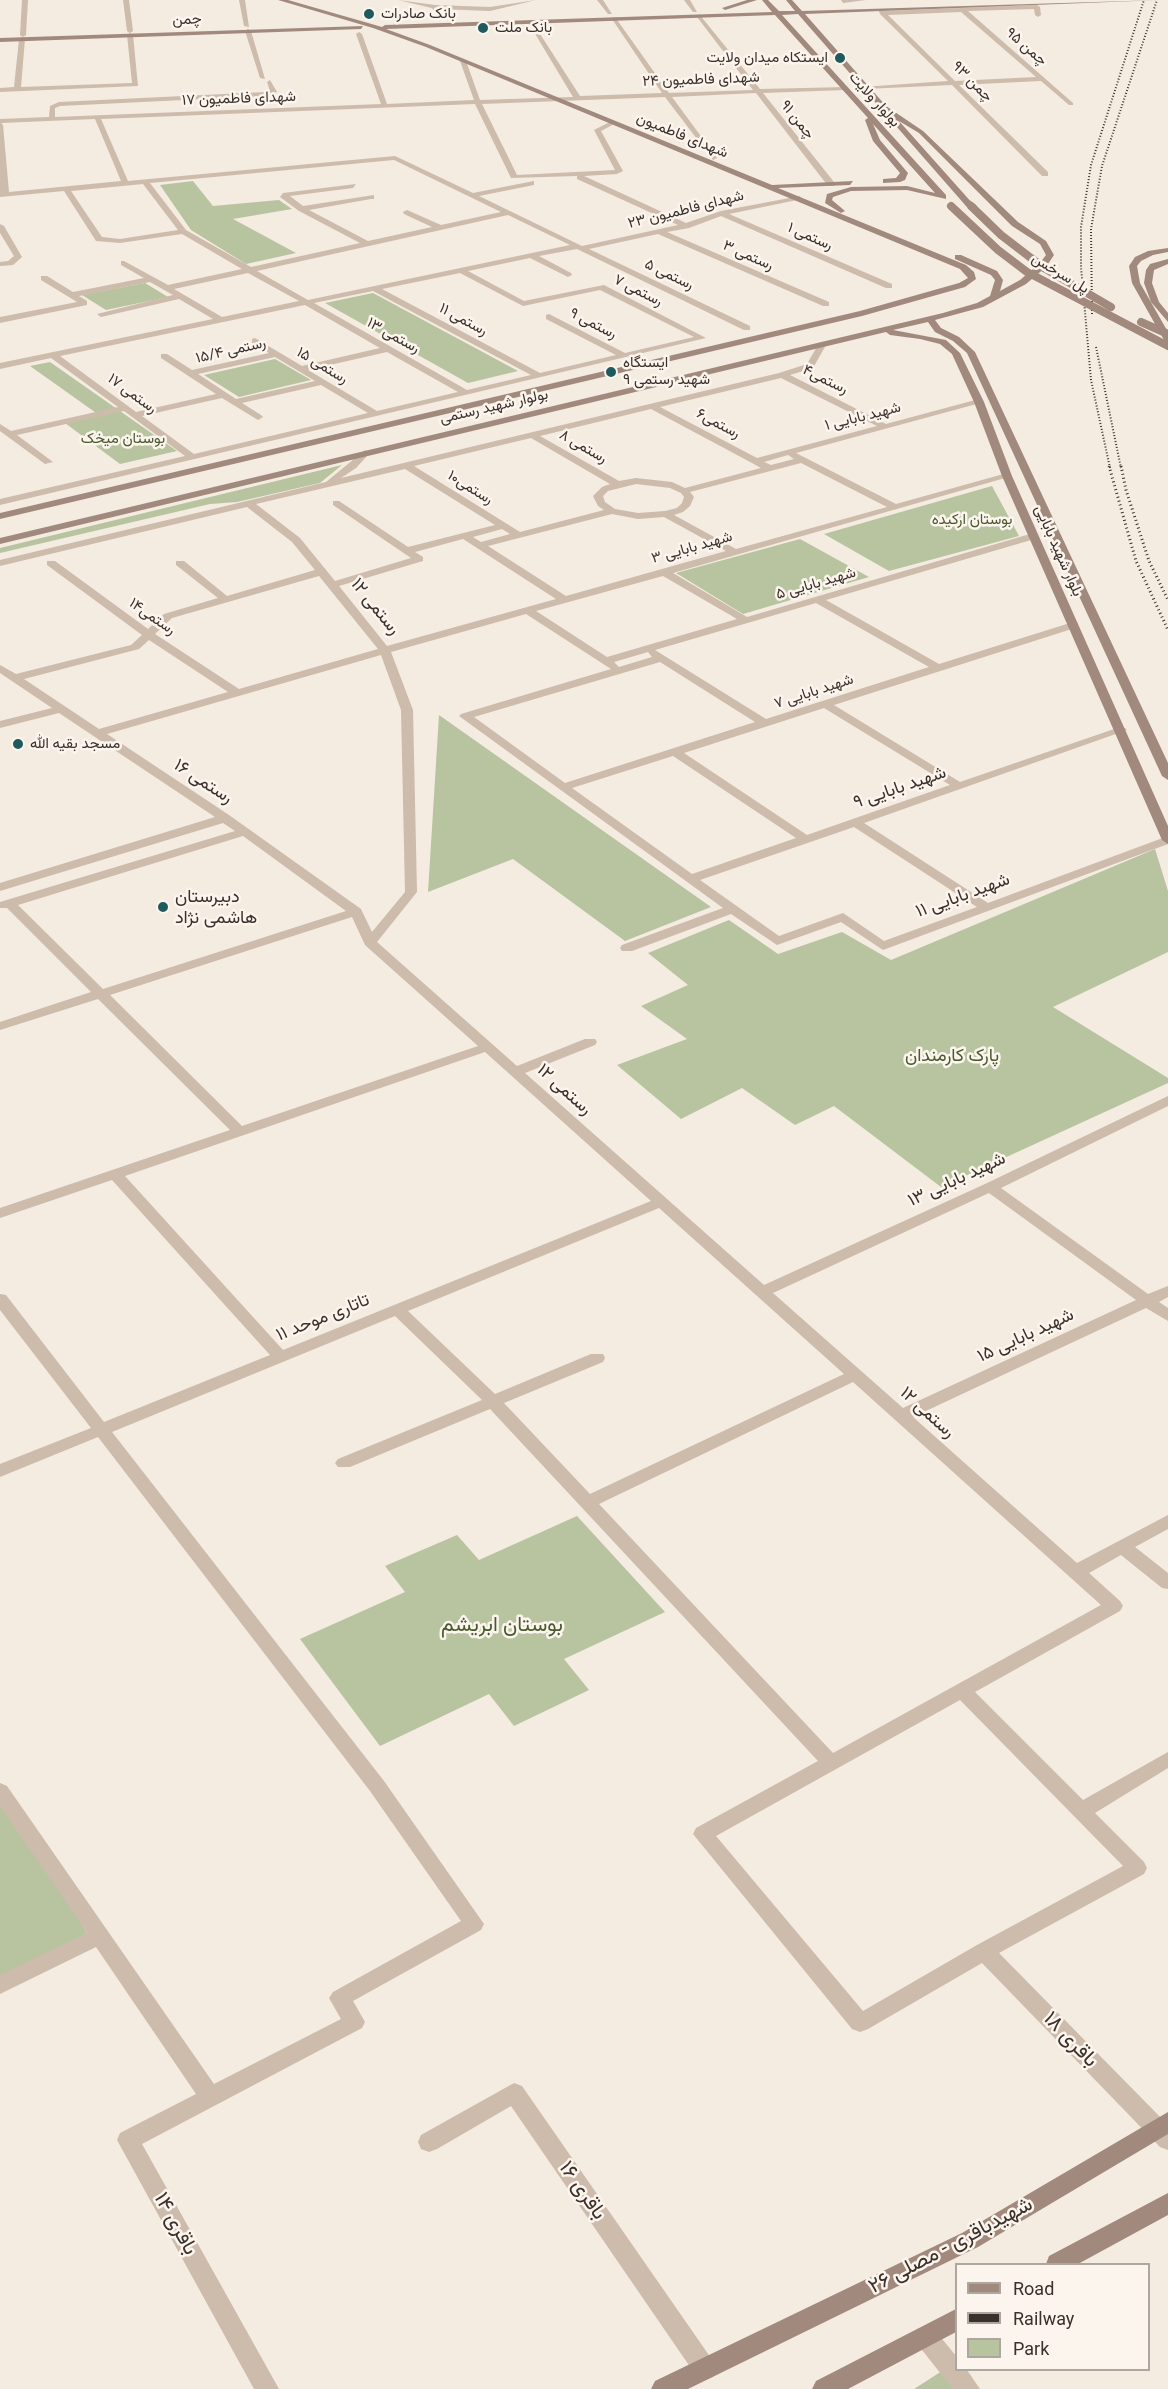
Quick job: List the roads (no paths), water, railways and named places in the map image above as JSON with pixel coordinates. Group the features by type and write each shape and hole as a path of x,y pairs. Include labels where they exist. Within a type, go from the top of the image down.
{"main road":[{"path":"281,0 375,27"},
{"path":"697,13 754,0"},
{"name":"بولوار ولایت","path":"765,0 951,206"},
{"name":"بولوار ولایت","path":"789,0 969,204"},
{"path":"798,10 836,6 1006,0"},
{"path":"727,15 798,10 881,11 1158,0"},
{"path":"817,3 836,6"},
{"path":"316,10 372,17"},
{"path":"711,10 774,11"},
{"path":"809,24 819,18 847,11"},
{"path":"380,18 401,21 697,13 770,22 791,29"},
{"name":"چمن","path":"0,38 531,22 613,16"},
{"name":"چمن","path":"248,29 401,21"},
{"path":"443,34 469,24"},
{"name":"شهدای فاطمیون","path":"375,27 428,46 963,267 971,274 972,279"},
{"path":"428,46 435,40"},
{"name":"بولوار شهید رستمی","path":"0,541 822,345 980,305 1023,282 1043,265 1050,255 1042,243 1015,224 921,132 883,107"},
{"path":"771,186 897,180 904,173 877,141 864,109"},
{"path":"816,206 808,199 809,195 835,184"},
{"path":"944,197 920,189 889,186 837,193 828,201 834,208 994,273 999,280 993,297"},
{"name":"پل سرخس","path":"969,204 1010,242 1044,268 1108,305 1168,334"},
{"name":"پل سرخس","path":"951,206 984,238 1027,272 1090,308 1168,346"},
{"path":"1168,250 1151,253 1138,260 1133,266 1136,283 1168,340"},
{"path":"1168,261 1150,270 1148,283 1155,302 1168,319"},
{"name":"بولوار شهید رستمی","path":"0,516 862,313 962,285 972,279"},
{"path":"862,313 955,294 969,295 982,302 980,305"},
{"name":"بلوار شهید بابایی","path":"930,318 938,330 956,339 971,352 1168,776"},
{"name":"بلوار شهید بابایی","path":"875,332 898,332 943,342 956,353 979,402 1007,476 1168,840"},
{"name":"شهیدباقری - مصلی ۲۶","path":"663,2389 970,2240 1164,2131"},
{"path":"1061,2263 1168,2203"},
{"path":"824,2389 955,2321"}],"street":[{"path":"17,90 25,0"},
{"path":"0,90 136,85 126,0"},
{"path":"52,120 52,107 59,104 274,92 267,80 248,29 242,9 242,0"},
{"path":"401,0 436,11 491,11 524,5 533,0"},
{"path":"457,0 491,11"},
{"path":"600,0 713,158"},
{"name":"چمن ۹۱","path":"687,0 757,91 835,184"},
{"path":"843,1 862,0"},
{"name":"چمن ۹۵","path":"963,10 1071,104"},
{"path":"881,11 1038,11"},
{"name":"چمن ۹۳","path":"881,11 1046,174"},
{"path":"531,22 578,99"},
{"path":"359,34 385,107"},
{"path":"463,61 478,103 514,176 557,177 619,171 597,130 614,123"},
{"path":"866,87 1043,80"},
{"name":"شهدای فاطمیون ۲۴","path":"558,100 845,88"},
{"name":"شهدای فاطمیون ۱۷","path":"0,123 558,100"},
{"path":"98,119 125,183"},
{"path":"0,123 3,194"},
{"name":"رستمی ۵","path":"3,194 67,190 395,158 747,328"},
{"path":"336,163 342,171"},
{"path":"576,176 686,226"},
{"path":"472,195 557,177"},
{"path":"302,209 371,197 353,186 348,178"},
{"path":"67,190 99,239 120,241 183,232 145,182"},
{"path":"353,186 283,195 302,209 367,244"},
{"name":"شهدای فاطمیون ۲۳","path":"0,366 532,256 660,232 686,226 721,213 797,198"},
{"path":"407,212 440,228"},
{"path":"167,288 508,213"},
{"name":"رستمی ۱","path":"721,213 889,286"},
{"path":"0,226 18,257 17,260 0,264"},
{"name":"رستمی ۱۳","path":"183,232 465,393"},
{"name":"رستمی ۳","path":"660,232 826,304"},
{"path":"532,256 568,275"},
{"path":"124,263 222,321"},
{"name":"رستمی ۷","path":"462,271 523,304 601,287 702,338 624,356"},
{"path":"44,278 113,321"},
{"path":"72,295 151,279"},
{"name":"رستمی ۱۱","path":"375,289 538,376"},
{"path":"101,314 180,296"},
{"path":"2,323 84,303"},
{"name":"رستمی ۹","path":"549,317 624,356"},
{"name":"رستمی ۱۵","path":"255,341 375,414"},
{"path":"0,563 408,467 782,375 810,366 822,345"},
{"path":"300,369 388,349"},
{"name":"رستمی ۱۵/۴","path":"191,374 277,354"},
{"name":"رستمی ۱۷","path":"54,356 192,457"},
{"path":"164,356 258,417"},
{"path":"0,502 624,356"},
{"name":"رستمی۴","path":"782,375 886,427"},
{"path":"234,402 322,382"},
{"path":"135,415 223,395"},
{"name":"شهید بابایی ۱","path":"755,461 979,402"},
{"name":"رستمی۶","path":"653,407 770,468"},
{"path":"10,434 126,408"},
{"path":"0,426 48,462"},
{"name":"رستمی ۸","path":"534,436 618,484"},
{"path":"788,452 895,507"},
{"path":"320,488 353,466 365,453"},
{"path":"684,491 802,460"},
{"name":"رستمی۱۰","path":"408,467 518,535"},
{"name":"شهید بابایی ۳","path":"96,734 527,610 1007,476"},
{"path":"655,482 672,485 684,491 689,497 687,504 666,514 638,516 612,511 601,504 598,496 604,489 618,484 655,482"},
{"path":"332,585 418,559 336,503"},
{"name":"رستمی ۱۲","path":"250,504 296,540 386,650 407,710 411,892 370,942 1114,1606 962,1691"},
{"path":"480,545 612,511"},
{"path":"666,514 735,552"},
{"path":"406,551 502,526"},
{"path":"465,536 565,600"},
{"name":"شهید بابایی ۵","path":"606,662 1034,536"},
{"name":"رستمی۱۴","path":"51,563 148,634 237,693"},
{"path":"180,563 225,599"},
{"path":"14,678 135,647 168,616 321,572"},
{"path":"664,572 745,620"},
{"path":"818,599 938,668"},
{"path":"527,610 620,670"},
{"name":"شهید بابایی ۷","path":"563,787 1074,625"},
{"path":"647,649 764,723"},
{"path":"661,658 465,716 732,909"},
{"name":"رستمی ۱۶","path":"0,668 225,818 356,912 370,942"},
{"path":"825,704 959,786"},
{"path":"0,725 60,709"},
{"name":"شهید بابایی ۹","path":"690,879 1121,730"},
{"path":"675,752 805,839"},
{"path":"0,887 225,818"},
{"path":"855,822 986,907"},
{"path":"5,905 245,832"},
{"name":"شهید بابایی ۱۱","path":"732,909 777,941 843,917 883,946 1168,840"},
{"path":"5,905 101,993 239,1131"},
{"path":"627,948 732,909"},
{"path":"0,1026 356,912"},
{"path":"515,1072 590,1042"},
{"path":"0,1213 487,1047"},
{"name":"شهید بابایی ۱۳","path":"762,1292 1168,1100"},
{"path":"115,1174 281,1357"},
{"path":"990,1186 1168,1316"},
{"name":"تاتاری موحد ۱۱","path":"0,1471 661,1202"},
{"name":"شهید بابایی ۱۵","path":"902,1416 1168,1291"},
{"path":"0,1299 377,1786 474,1924 340,1998 354,2022 211,2097 0,1791"},
{"path":"397,1309 492,1400 831,1763"},
{"path":"344,1463 597,1358"},
{"path":"586,1502 855,1375"},
{"path":"1076,1572 1168,1521"},
{"path":"1122,1546 1168,1583"},
{"path":"962,1691 1137,1868 984,1950 860,2023 703,1834 962,1691"},
{"path":"1081,1811 1168,1759"},
{"path":"0,1985 100,1936"},
{"name":"باقری ۱۸","path":"984,1950 1164,2131"},
{"name":"باقری ۱۶","path":"429,2142 514,2093 705,2369"},
{"name":"باقری ۱۴","path":"211,2097 128,2140 267,2389"},
{"path":"926,2337 968,2389"}],"railway":[{"path":"1110,468 1091,380 1081,267 1081,227 1091,165 1144,0"},
{"path":"1092,314 1091,229 1102,166 1157,0"},
{"path":"1096,347 1121,468"},
{"path":"1109,466 1136,561 1168,630"},
{"path":"1121,466 1126,490 1149,561 1168,600"}],"place":[{"name":"بانک صادرات","path":"369,14"},
{"name":"بانک ملت","path":"483,28"},
{"name":"ایستکاه میدان ولایت","path":"840,58"},
{"name":"ایستگاه شهید رستمی ۹","path":"611,372"},
{"name":"مسجد بقیه الله","path":"18,744"},
{"name":"دبیرستان هاشمی نژاد","path":"163,907"}],"park label":[{"name":"بوستان میخک","path":"123,439"},
{"name":"بوستان ارکیده","path":"972,520"},
{"name":"پارک کارمندان","path":"952,1056"},
{"name":"بوستان ابریشم","path":"502,1626"}]}
